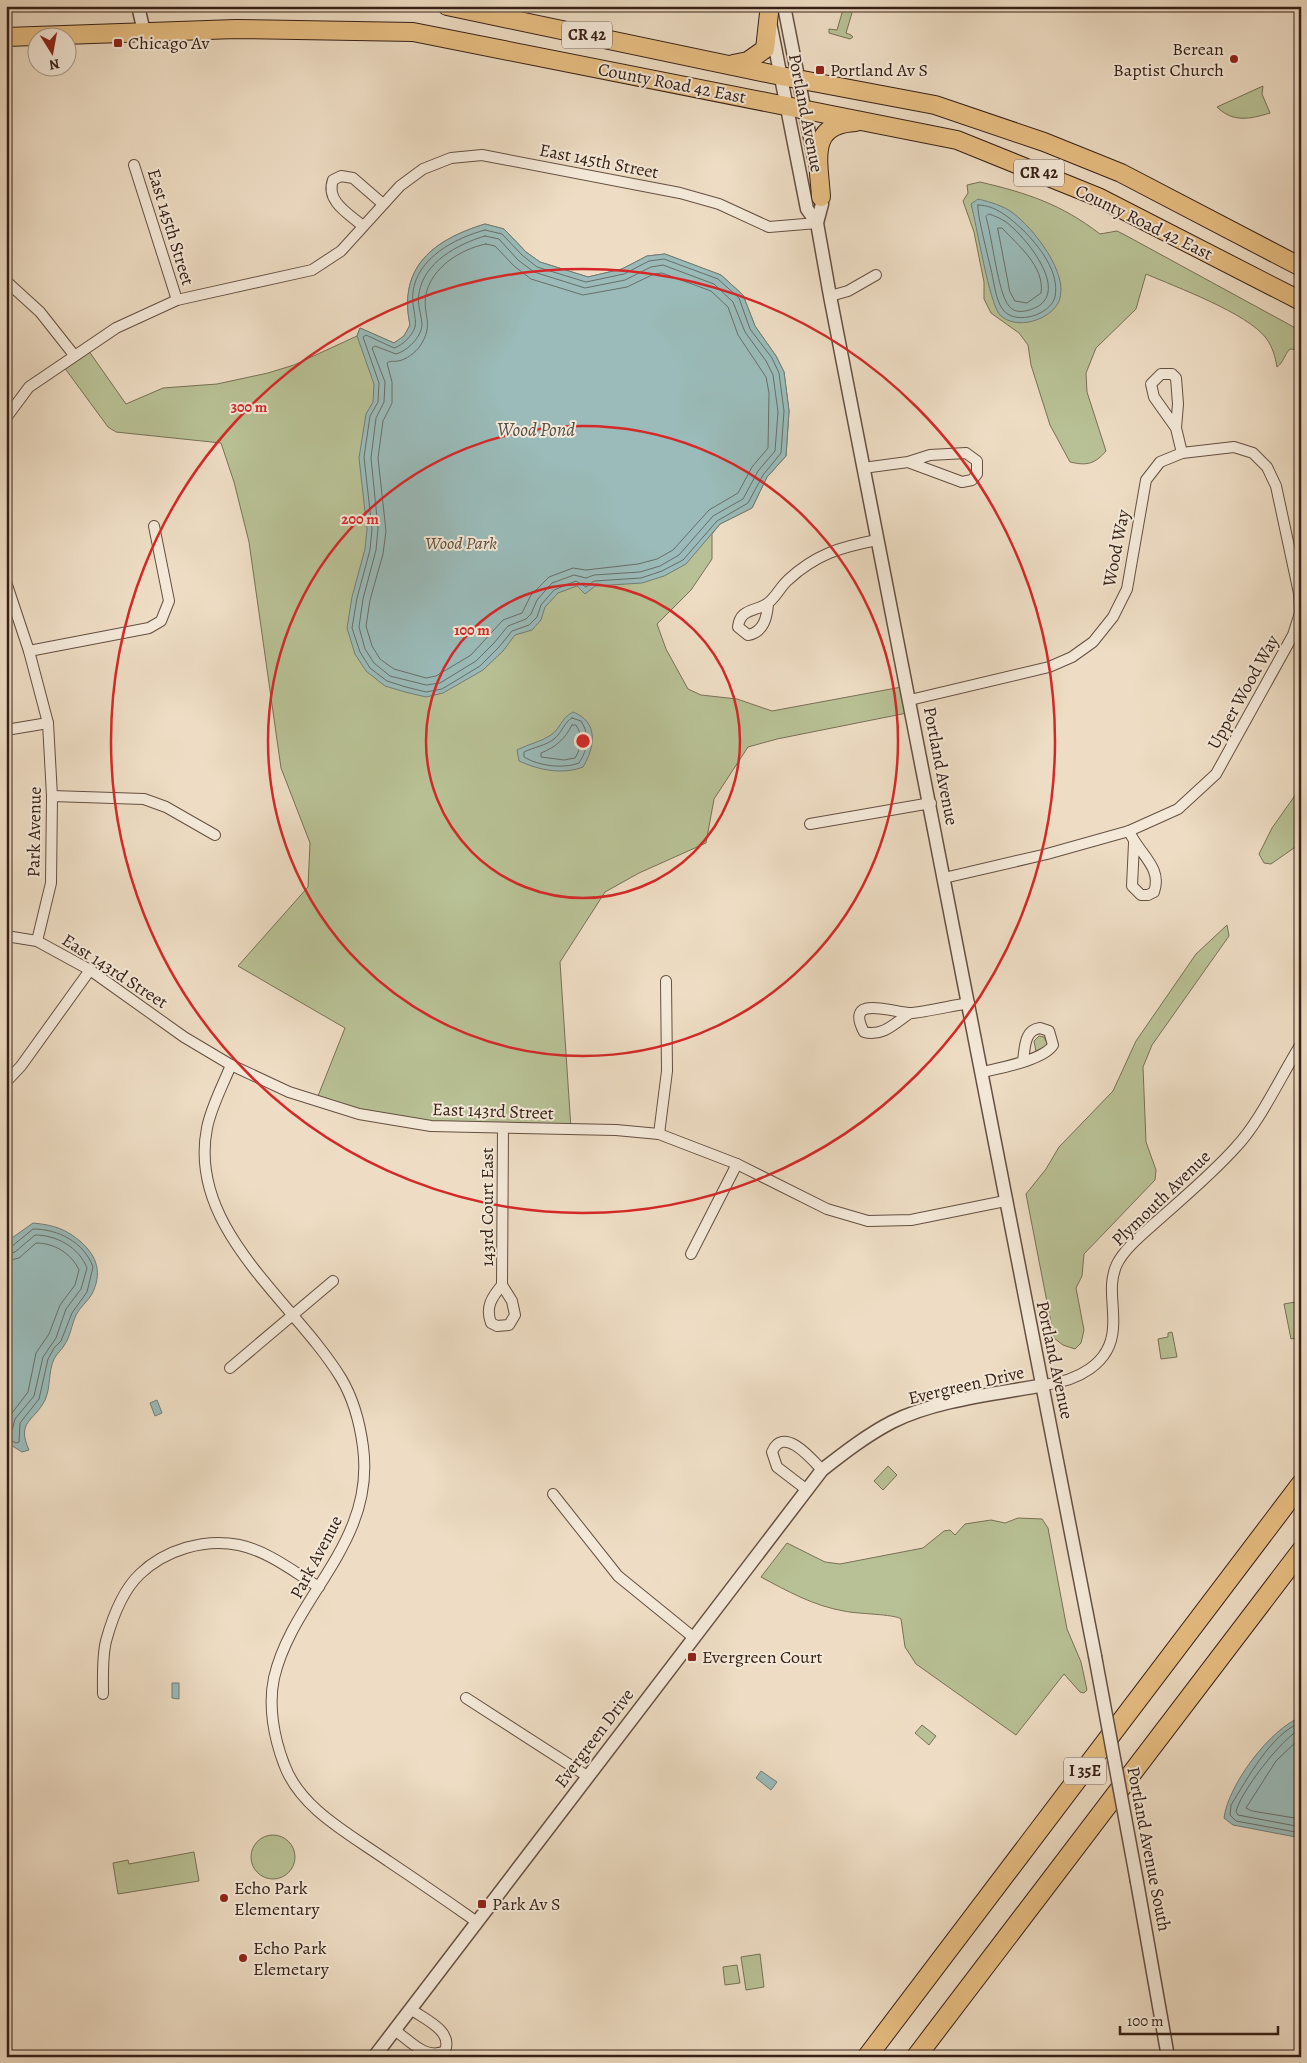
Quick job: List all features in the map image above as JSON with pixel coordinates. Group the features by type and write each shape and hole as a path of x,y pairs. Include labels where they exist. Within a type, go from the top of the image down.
{"highway":[{"name":"County Road 42 East","path":"447,6 799,80 935,105 1044,142 1121,173 1301,266"},
{"path":"727,64 748,61 765,49 773,9"},
{"name":"County Road 42 East","path":"6,37 236,29 413,32 958,140 1089,193 1301,301"},
{"path":"821,197 818,146 821,138 826,131 838,124 868,122"},
{"name":"I 35E","path":"867,2057 1301,1484"},
{"name":"I 35E","path":"916,2057 1301,1551"}],"street":[{"path":"138,6 144,32"},
{"name":"Portland Avenue","path":"773,9 781,76 807,209 817,223"},
{"name":"Portland Avenue","path":"773,9 799,80 805,109 822,204 817,223 830,296 877,540 931,803 983,1072 1005,1201 1044,1385 1095,1656"},
{"name":"East 145th Street","path":"6,418 28,387 116,328 177,300 312,270 341,250 400,186 423,169 452,158 482,155 680,193 719,204 769,227 817,223"},
{"name":"East 145th Street","path":"134,165 177,300"},
{"path":"363,226 333,199 330,188 333,180 341,176 353,178 383,204"},
{"path":"830,296 848,292 876,275"},
{"path":"6,281 40,312 74,355"},
{"path":"1176,428 1151,391 1151,384 1154,378 1161,374 1172,374 1176,378 1178,395 1176,428 1182,453"},
{"name":"Upper Wood Way","path":"944,878 1047,854 1129,831 1178,809 1216,774 1293,635 1300,613 1299,593 1276,486 1267,467 1253,453 1234,447 1182,453"},
{"path":"864,468 908,462 930,455 966,453 977,461 978,474 972,480 962,482 908,462"},
{"name":"Wood Way","path":"910,700 1049,667 1072,657 1093,642 1113,617 1127,589 1146,480 1160,462 1182,453"},
{"path":"29,651 149,628 161,621 169,600 154,526"},
{"path":"768,604 787,581 807,563 835,549 877,540"},
{"name":"Park Avenue","path":"6,582 29,651 48,723 52,796 51,883 37,941"},
{"path":"6,730 48,723"},
{"path":"52,796 144,799 166,807 215,835"},
{"path":"810,824 931,803"},
{"path":"1129,831 1134,843 1155,870 1158,879 1154,892 1148,895 1141,895 1132,886 1134,843"},
{"name":"East 143rd Street","path":"6,936 37,941 90,970 184,1037 231,1065 289,1092 358,1114 430,1126 616,1130 659,1134 737,1164 827,1209 868,1221 910,1220 1005,1201"},
{"path":"6,1082 22,1066 90,970"},
{"path":"659,1134 667,1071 666,981"},
{"path":"910,1013 969,1003"},
{"name":"Plymouth Avenue","path":"1044,1385 1065,1382 1084,1374 1098,1363 1107,1348 1114,1329 1111,1285 1117,1263 1134,1242 1238,1145 1301,1044"},
{"path":"983,1072 1023,1061"},
{"name":"Park Avenue","path":"231,1065 207,1127 205,1159 210,1190 231,1240 293,1314 342,1379 355,1411 363,1448 363,1481 356,1515 346,1543 285,1646 274,1680 272,1724 284,1767 301,1793 323,1816 477,1922"},
{"name":"143rd Court East","path":"502,1285 503,1128"},
{"path":"691,1254 737,1164"},
{"path":"230,1368 334,1281"},
{"name":"Evergreen Drive","path":"374,2057 396,2031 587,1776 822,1470 856,1444 893,1421 939,1406 1044,1385"},
{"path":"807,1490 778,1467 772,1452 775,1445 781,1441 789,1442 804,1451 822,1470"},
{"path":"553,1494 618,1576 693,1637"},
{"path":"102,1694 105,1642 120,1603 139,1574 169,1553 204,1543 238,1545 264,1554 319,1587"},
{"name":"Portland Avenue South","path":"1095,1656 1170,2054"},
{"path":"466,1698 587,1776"},
{"path":"396,2031 427,2054 436,2056 445,2051 448,2043 445,2034 412,2010"}],"green space":[{"path":"844,6 854,6 846,33 853,37 850,39 829,33 829,29 837,30"},
{"path":"1263,86 1262,94 1270,113 1256,117 1236,118 1229,116 1217,107"},
{"path":"980,182 1028,195 1057,207 1100,234 1117,231 1125,235 1301,331 1301,350 1290,349 1277,367 1266,338 1243,319 1192,293 1146,274 1136,309 1096,348 1086,373 1087,392 1106,451 1098,459 1090,463 1070,462 1050,425 1031,365 1028,345 1019,333 991,313 984,299 984,282 974,232 963,201 968,193 967,185"},
{"name":"Wood Park","path":"485,224 504,229 526,252 540,262 588,277 622,269 647,256 665,254 721,275 743,295 755,326 776,356 784,372 789,411 786,456 767,477 752,508 720,524 712,534 712,559 691,590 657,624 666,649 688,689 701,695 737,699 772,711 907,686 912,712 777,739 748,747 714,799 706,843 639,873 605,892 560,962 571,1129 431,1126 316,1101 345,1028 238,966 308,887 310,843 281,768 249,542 234,482 221,443 116,432 108,427 61,363 86,347 126,404 163,388 217,384 268,373 294,365 357,336 360,328 394,343 404,336 410,325 409,287 423,259 450,238"},
{"path":"1301,787 1301,843 1271,864 1264,863 1259,854 1272,828"},
{"path":"1227,925 1229,936 1152,1045 1143,1067 1146,1142 1156,1170 1155,1180 1084,1254 1082,1276 1076,1288 1084,1330 1081,1343 1075,1349 1063,1345 1054,1338 1026,1194 1046,1169 1059,1147 1113,1091 1136,1041 1196,954"},
{"path":"1039,1036 1044,1037 1047,1043 1046,1047 1036,1051 1034,1041"},
{"path":"1301,1301 1301,1337 1291,1339 1284,1304"},
{"path":"1172,1332 1177,1357 1161,1359 1158,1339 1168,1337 1168,1333"},
{"path":"888,1466 897,1475 883,1490 874,1481"},
{"path":"1018,1518 1042,1519 1048,1528 1067,1629 1081,1662 1087,1690 1084,1693 1080,1692 1064,1674 1016,1735 916,1664 905,1647 901,1619 822,1606 761,1577 787,1543 825,1562 840,1564 923,1548 944,1531 950,1530 955,1535 965,1524 991,1520 1005,1523"},
{"path":"922,1725 936,1736 929,1745 915,1733"},
{"path":"277,1835 289,1841 294,1848 294,1866 289,1873 282,1878 269,1879 261,1876 254,1869 251,1853 254,1845 261,1838"},
{"path":"194,1852 199,1881 118,1894 113,1863 128,1860 129,1864"},
{"path":"760,1954 764,1987 746,1990 741,1957"},
{"path":"737,1965 740,1983 725,1985 723,1967"}],"water":[{"path":"978,199 1005,208 1013,213 1039,240 1055,265 1061,290 1059,301 1055,308 1041,318 1024,323 1015,322 1007,320 1000,315 996,308 971,204"},
{"name":"Wood Pond","path":"485,224 504,229 526,252 540,262 588,277 622,269 647,256 665,254 721,275 743,295 755,326 776,356 784,372 789,411 786,456 767,477 752,508 720,524 686,564 664,576 642,583 595,586 585,594 577,586 558,593 545,607 541,620 532,630 515,635 503,651 483,670 443,693 426,697 385,686 366,671 355,654 347,628 352,597 365,549 367,529 359,458 366,414 373,402 374,384 357,336 360,328 394,343 404,336 410,325 409,287 423,259 450,238"},
{"path":"573,712 581,716 591,729 592,743 583,767 559,771 534,767 519,761 517,750 551,735 566,717"},
{"path":"33,1223 59,1228 81,1242 95,1260 97,1280 92,1294 78,1312 67,1341 54,1359 45,1400 25,1427 24,1433 29,1450 22,1452 6,1442 6,1249 9,1240"},
{"path":"157,1400 162,1413 155,1416 150,1403"},
{"path":"172,1683 179,1683 179,1699 172,1698"},
{"path":"1301,1717 1301,1838 1233,1825 1224,1818 1233,1790 1242,1775 1252,1760 1276,1733"},
{"path":"761,1771 777,1782 771,1790 756,1778"}],"place":[{"name":"Chicago Av","path":"118,43"},
{"name":"Berean Baptist Church","path":"1234,59"},
{"name":"Portland Av S","path":"820,70"},
{"name":"Evergreen Court","path":"692,1657"},
{"name":"Echo Park Elementary","path":"224,1898"},
{"name":"Park Av S","path":"482,1904"},
{"name":"Echo Park Elemetary","path":"243,1958"}]}
